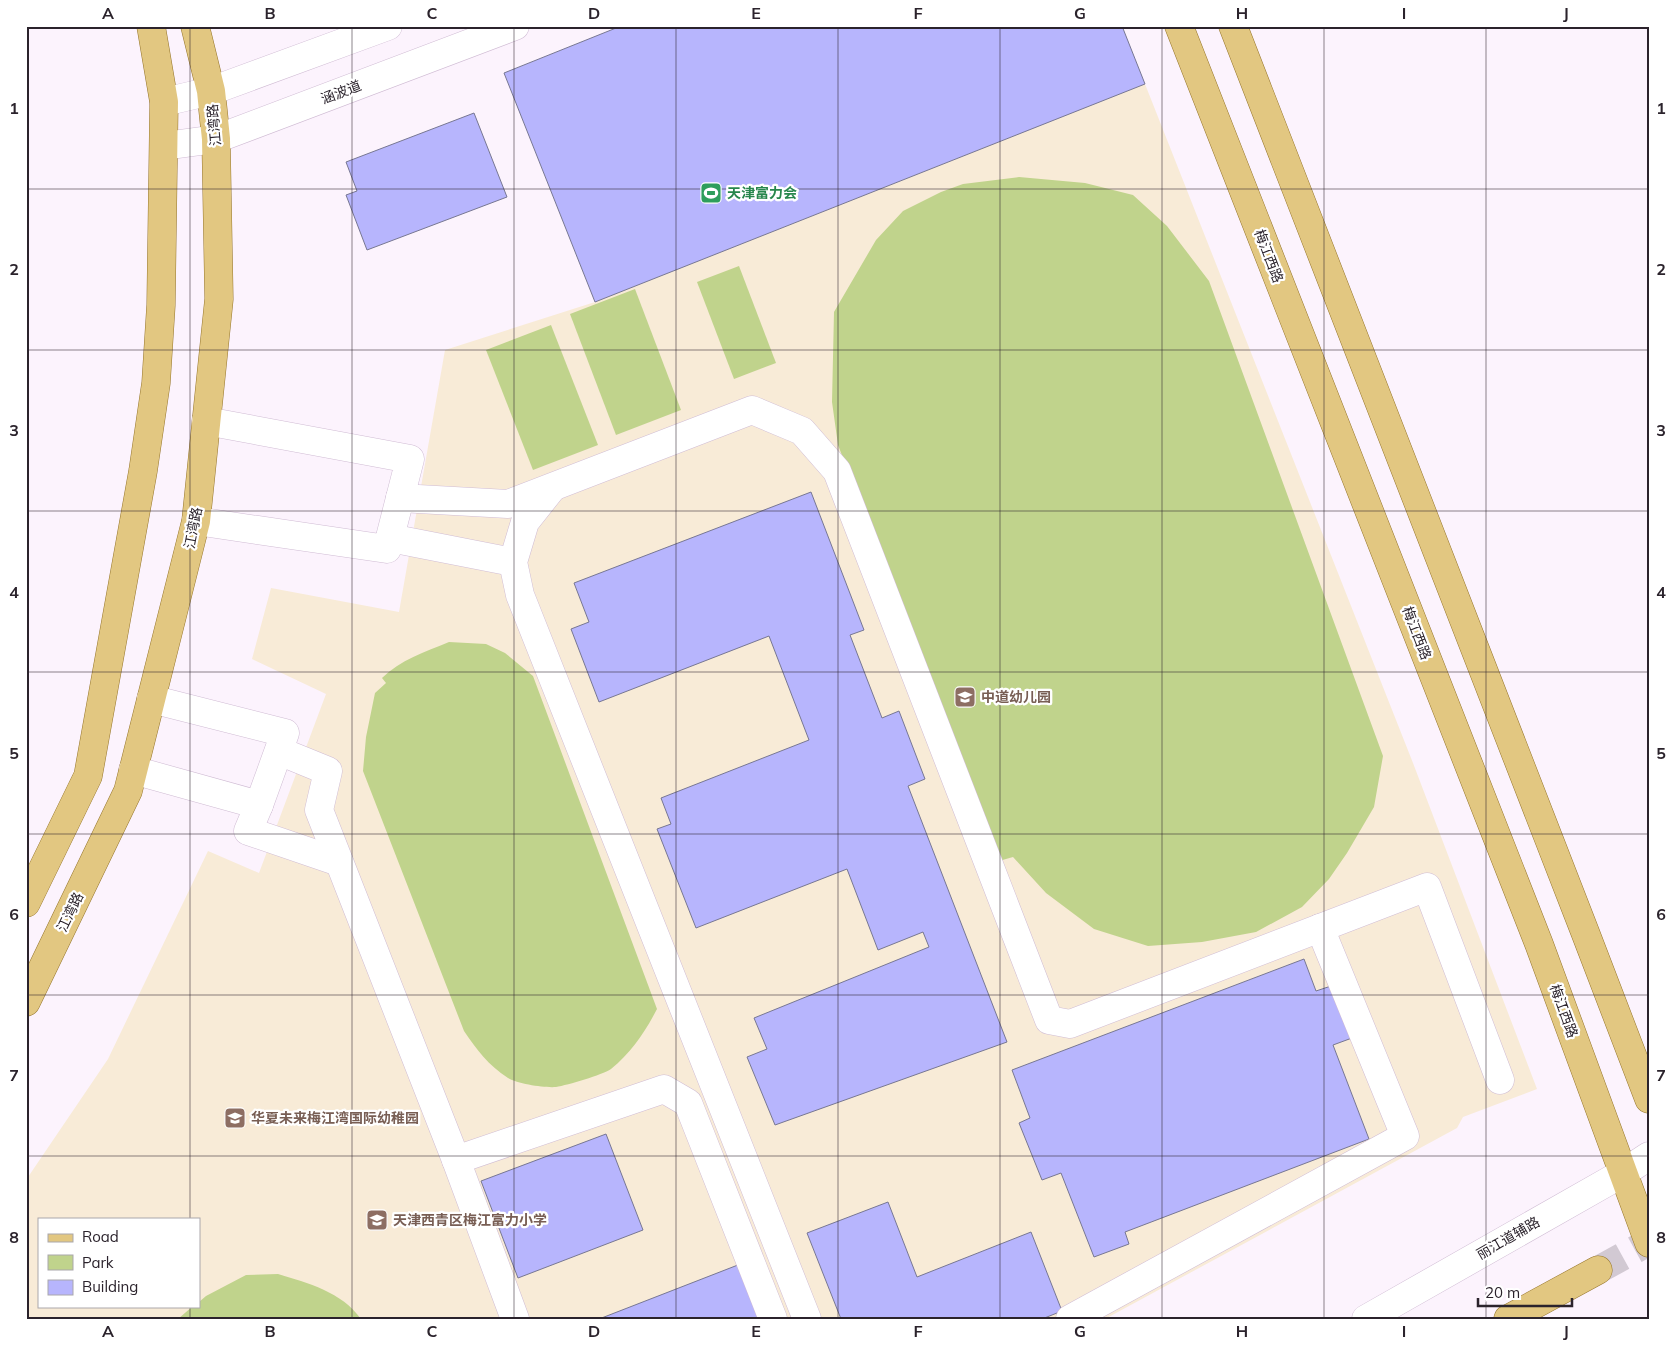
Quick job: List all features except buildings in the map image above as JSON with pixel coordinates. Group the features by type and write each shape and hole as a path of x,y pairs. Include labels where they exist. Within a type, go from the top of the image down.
{"main road":[{"path":"26,903 88,776 143,471 156,383 161,305 164,102 151,26"},
{"name":"江湾路","path":"26,1002 128,791 196,521 219,299 216,139 211,91 195,26"},
{"name":"梅江西路","path":"1179,26 1539,944 1649,1243"},
{"path":"1233,26 1586,932 1649,1099"},
{"path":"1508,1319 1598,1270"}],"street":[{"path":"164,102 211,91 388,26"},
{"name":"涵波道","path":"164,146 216,139 515,26"},
{"path":"400,498 508,504 752,410 802,431 837,471 1049,1020 1070,1024 1427,886 1500,1080"},
{"path":"196,521 387,549 410,459 206,421"},
{"path":"553,487 525,522 513,562 520,595 807,1319"},
{"path":"390,538 513,562"},
{"path":"151,699 285,733 248,831 339,862"},
{"path":"279,750 328,772 319,810 456,1160 515,1319"},
{"path":"134,770 259,804"},
{"path":"1070,1319 1405,1136 1320,928"},
{"path":"456,1160 664,1089 688,1103 773,1319"},
{"name":"丽江道辅路","path":"1366,1319 1623,1173 1649,1156"}],"shaded area":[{"name":"中道幼儿园","path":"1145,84 1413,763 1537,1089 1463,1117 1457,1128 1105,1319 26,1319 26,1180 108,1059 208,851 259,873 326,694 252,659 271,588 399,612 445,350 595,302"}],"green space":[{"path":"1019,177 1085,183 1133,195 1167,226 1209,281 1383,756 1374,807 1329,879 1302,907 1256,932 1202,942 1148,946 1094,929 1046,893 1013,857 999,861 838,445 832,402 834,312 876,240 903,211 941,192 963,184"},
{"path":"739,266 776,363 734,379 697,282"},
{"path":"635,289 681,410 616,435 570,314"},
{"path":"551,325 598,445 533,470 486,350"},
{"path":"449,642 486,644 505,653 533,676 657,1009 648,1026 625,1056 611,1069 593,1077 556,1087 518,1082 501,1073 478,1051 464,1031 363,771 366,737 375,693 386,683 382,678 405,661"},
{"path":"278,1274 312,1285 334,1295 361,1319 178,1319 191,1308 200,1308 200,1301 206,1296 246,1275"}],"tunnel":[{"path":"1598,1270 1649,1242"}],"place":[{"name":"天津富力会","path":"711,193"},
{"name":"中道幼儿园","path":"965,697"},
{"name":"华夏未来梅江湾国际幼稚园","path":"235,1118"},
{"name":"天津西青区梅江富力小学","path":"377,1220"}]}
